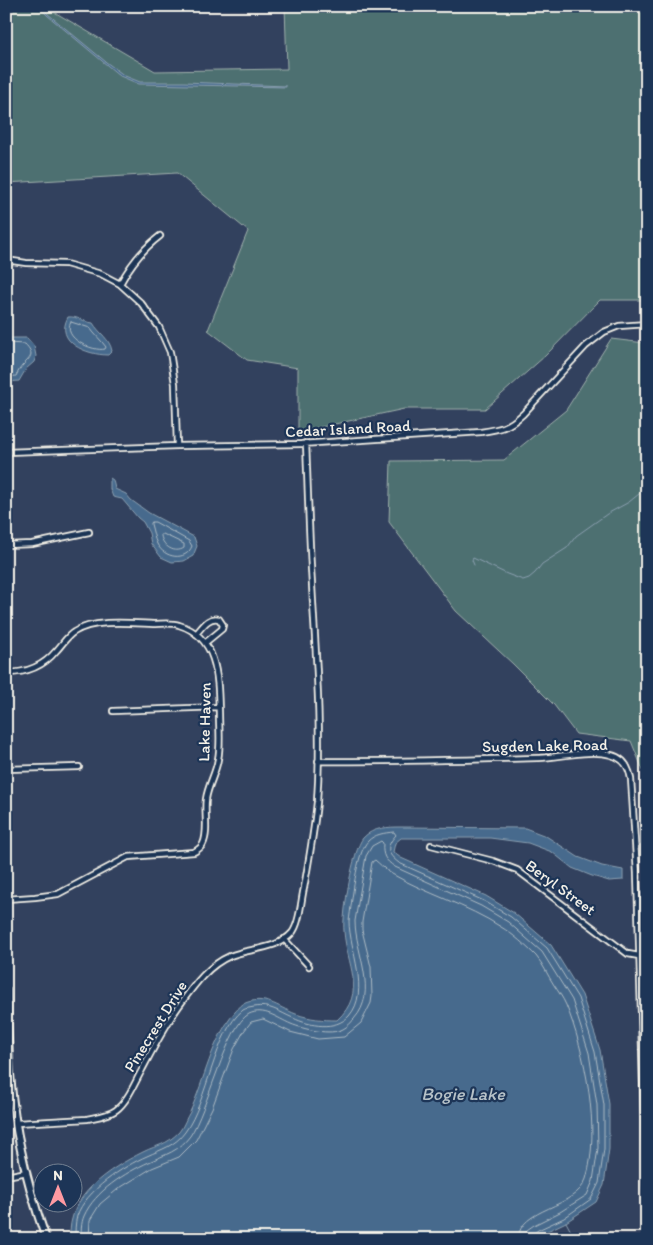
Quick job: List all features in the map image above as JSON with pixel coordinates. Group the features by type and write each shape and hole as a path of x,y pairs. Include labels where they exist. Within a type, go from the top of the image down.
{"main road":[{"path":"6,990 7,1047 21,1150 35,1208 46,1239"}],"street":[{"path":"120,284 144,248 160,236"},
{"path":"6,260 26,263 66,264 101,274 120,284 141,303 159,327 170,352 175,384 178,446"},
{"name":"Cedar Island Road","path":"8,451 306,444 501,429 512,425 586,346 604,332 619,326 647,324"},
{"path":"306,444 319,700 317,802 312,845 300,909 292,932 284,940 310,966"},
{"path":"6,545 37,543 89,532"},
{"path":"196,634 209,619 219,619 223,625 222,630 205,643"},
{"name":"Lake Haven","path":"6,674 39,666 48,660 75,632 87,627 127,623 177,624 189,628 196,634 205,643 213,656 217,670 218,707 218,760 206,798 204,839 201,847 192,853 128,857 58,894 6,899"},
{"path":"113,711 218,707"},
{"name":"Sugden Lake Road","path":"318,761 372,762 539,758 603,753 620,758 627,765 631,779 637,865 647,1224"},
{"path":"6,769 79,767"},
{"name":"Beryl Street","path":"431,845 485,859 517,870 628,954 639,956"},
{"name":"Pinecrest Drive","path":"17,1123 87,1119 116,1110 132,1089 154,1047 181,1003 209,969 232,955 270,946 284,940"},
{"path":"6,1176 27,1172"}],"green space":[{"path":"6,6 44,6 155,71 287,69 285,6 647,6 647,300 600,300 545,356 485,409 404,409 298,432 298,368 247,360 208,330 248,231 177,173 6,183"},
{"path":"611,339 645,343 647,345 647,445 643,452 642,460 643,468 647,475 647,780 631,741 576,734 554,705 456,611 389,522 391,461 504,460 566,410"}],"water":[{"path":"38,6 41,6 106,62 125,76 140,82 184,82 286,87 139,84 120,76"},
{"path":"68,317 93,323 107,340 112,351 108,355 91,353 75,345 65,333"},
{"path":"6,338 27,338 34,346 36,356 34,362 26,369 19,381 6,382"},
{"path":"110,478 113,480 115,489 126,494 149,513 194,537 197,546 193,556 184,561 172,562 161,557 151,544 149,533 143,522 122,499 113,497 110,489"},
{"name":"Bogie Lake","path":"387,828 525,828 546,836 578,857 602,866 623,870 623,880 609,881 572,868 552,852 528,843 490,838 401,838 395,843 393,852 401,858 486,896 514,913 551,945 582,995 600,1050 609,1104 609,1149 604,1185 596,1202 566,1222 534,1239 70,1239 74,1212 82,1212 82,1198 93,1185 104,1175 143,1152 166,1142 181,1130 220,1035 235,1012 242,1005 251,1001 264,1001 301,1016 327,1020 337,1020 346,1009 351,999 353,988 353,977 344,931 349,883 359,845 363,838 371,832"}],"waterway":[{"path":"474,565 473,558 523,580 529,578 542,564 567,548 576,536 607,514 647,490"},
{"path":"566,1222 575,1239"}]}
